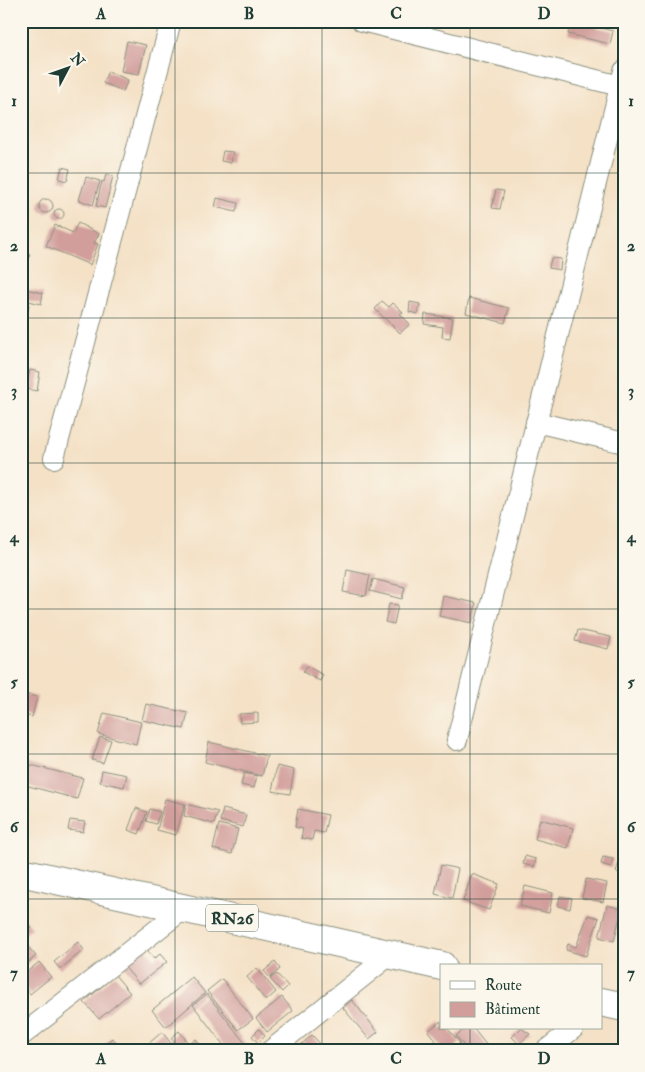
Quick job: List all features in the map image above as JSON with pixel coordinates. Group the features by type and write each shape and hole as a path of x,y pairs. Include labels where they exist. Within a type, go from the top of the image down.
{"main road":[{"name":"RN26","path":"21,872 186,907 440,966"}],"street":[{"path":"54,458 171,21"},
{"path":"362,21 623,82 457,740"},
{"path":"536,422 624,443"},
{"path":"21,1036 186,907"},
{"path":"270,1051 391,954"},
{"path":"545,1051 571,1030"}],"building":[{"path":"571,21 613,31 610,44 568,34"},
{"path":"127,41 146,45 139,74 121,71"},
{"path":"108,71 128,80 123,91 103,83"},
{"path":"223,151 233,152 231,163 221,161"},
{"path":"62,167 70,169 67,181 59,179"},
{"path":"106,174 113,176 105,208 96,206 102,181 104,182"},
{"path":"86,177 100,181 93,205 79,200"},
{"path":"496,190 504,191 500,209 492,208"},
{"path":"217,198 238,203 236,212 215,207"},
{"path":"46,199 51,201 53,206 51,211 46,213 41,211 39,206 41,201"},
{"path":"57,209 61,209 64,214 63,218 57,219 54,216 54,212"},
{"path":"21,215 30,218 22,249 21,248"},
{"path":"78,223 99,234 94,243 98,244 90,265 46,246 55,225 73,233"},
{"path":"21,252 30,254 28,262 21,261"},
{"path":"551,258 561,259 560,270 549,268"},
{"path":"21,288 43,293 41,304 21,299"},
{"path":"469,298 509,308 505,323 466,313"},
{"path":"382,301 389,307 393,303 403,312 400,314 410,324 400,333 375,309"},
{"path":"410,302 420,304 418,314 409,312"},
{"path":"21,303 29,305 27,316 21,315"},
{"path":"425,314 453,318 450,338 442,337 443,327 424,324"},
{"path":"30,370 40,372 37,391 26,389"},
{"path":"347,570 370,575 366,596 343,592"},
{"path":"373,579 405,587 402,599 370,591"},
{"path":"443,596 476,603 472,623 439,616"},
{"path":"389,604 398,605 394,624 385,622"},
{"path":"578,630 611,637 608,649 575,641"},
{"path":"307,666 323,675 320,681 303,672"},
{"path":"21,693 37,697 32,717 21,714"},
{"path":"146,704 188,713 184,729 142,720"},
{"path":"104,713 141,722 136,744 98,734"},
{"path":"258,713 258,722 240,723 239,714"},
{"path":"100,737 111,740 103,763 92,760"},
{"path":"209,742 267,756 262,776 205,762"},
{"path":"23,763 83,778 77,799 21,784"},
{"path":"277,766 294,770 290,794 272,791"},
{"path":"102,770 127,775 124,787 100,782"},
{"path":"244,773 257,776 254,788 241,785"},
{"path":"165,799 185,804 176,835 157,830"},
{"path":"186,804 218,812 214,824 184,816"},
{"path":"136,808 147,812 139,834 128,830"},
{"path":"150,809 160,812 156,824 146,821"},
{"path":"223,809 246,815 243,827 220,821"},
{"path":"298,809 328,815 324,833 314,831 312,840 301,838 303,829 295,827"},
{"path":"540,819 573,828 568,848 535,839"},
{"path":"70,820 85,822 83,832 68,830"},
{"path":"219,824 238,829 232,854 213,849"},
{"path":"525,856 536,859 534,867 523,864"},
{"path":"603,857 613,859 611,867 601,864"},
{"path":"619,862 624,864 624,874 616,872"},
{"path":"441,865 458,869 452,898 435,894"},
{"path":"472,874 499,884 489,910 463,901"},
{"path":"586,879 607,883 603,902 582,898"},
{"path":"525,886 553,893 549,913 520,906"},
{"path":"560,896 572,898 570,909 558,906"},
{"path":"607,905 622,909 614,941 599,937"},
{"path":"588,915 599,918 586,956 566,950 568,944 576,947"},
{"path":"24,919 32,928 23,936 21,921"},
{"path":"21,939 36,956 23,967 21,966"},
{"path":"78,942 84,950 60,969 54,962"},
{"path":"145,947 154,959 160,954 167,962 139,984 123,965"},
{"path":"39,962 51,977 30,994 21,982 21,977"},
{"path":"275,962 280,969 270,978 264,971"},
{"path":"257,968 276,992 266,1001 247,977"},
{"path":"277,974 288,986 282,992 270,979"},
{"path":"115,975 130,993 99,1019 84,1002"},
{"path":"192,977 205,993 166,1027 152,1010"},
{"path":"222,979 253,1019 238,1030 207,991"},
{"path":"207,994 248,1047 243,1051 228,1051 193,1005"},
{"path":"282,997 293,1011 267,1032 256,1018"},
{"path":"352,1000 378,1032 369,1039 343,1008"},
{"path":"440,1022 440,1030 449,1030 460,1043 451,1051 444,1051 428,1031"},
{"path":"259,1029 265,1036 258,1043 252,1036"},
{"path":"464,1030 475,1030 491,1051 468,1051 456,1036"},
{"path":"519,1030 524,1030 530,1034 519,1044 512,1037"},
{"path":"179,1031 187,1041 179,1048 171,1038"},
{"path":"162,1032 174,1047 169,1051 140,1051"},
{"path":"312,1035 325,1049 322,1051 294,1051"},
{"path":"112,1038 118,1044 111,1050 105,1044"},
{"path":"196,1039 205,1051 181,1051"}]}
